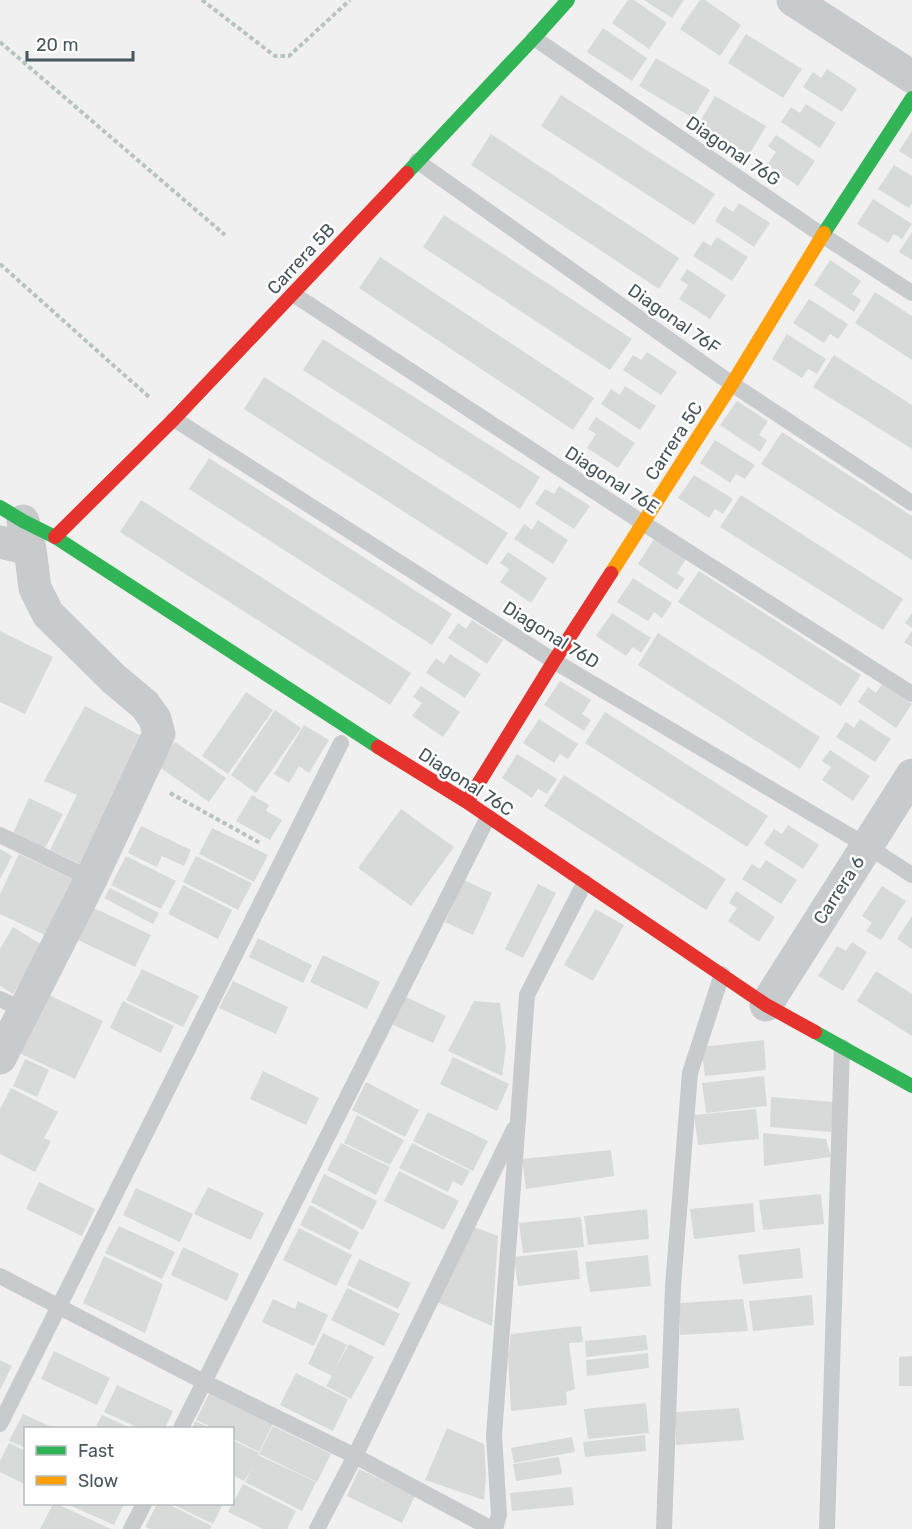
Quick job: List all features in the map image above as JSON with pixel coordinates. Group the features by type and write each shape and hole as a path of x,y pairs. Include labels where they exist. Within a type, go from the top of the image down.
{"street":[{"name":"Carrera 5B","path":"22,531 174,419 568,0"},
{"path":"792,0 912,77"},
{"name":"Carrera 5C","path":"467,802 554,661 732,384 822,235 912,98"},
{"path":"0,1058 12,1005 91,879 159,734 155,719 145,705 114,679 48,614 35,588 22,531"},
{"name":"Diagonal 76C","path":"22,531 467,802 766,1005 912,1086"},
{"name":"Carrera 6","path":"766,1005 912,775"}],"lane":[{"name":"Diagonal 76G","path":"534,38 822,235 912,293"},
{"name":"Diagonal 76F","path":"417,161 732,384 912,503"},
{"name":"Diagonal 76E","path":"293,294 643,523 912,694"},
{"name":"Diagonal 76D","path":"174,419 554,661 912,874"},
{"path":"0,1424 341,743"},
{"path":"182,1427 488,817"},
{"path":"0,835 91,879"},
{"path":"0,1276 204,1382 356,1456 494,1529 499,1515 494,1435 527,996 585,882"},
{"path":"664,1529 673,1286 690,1073 722,974"},
{"path":"827,1529 842,1047"},
{"path":"317,1529 356,1456 518,1120"},
{"path":"131,1529 143,1505"}],"path":[{"path":"202,0 275,56 289,56 350,0"},
{"path":"0,42 225,235"},
{"path":"0,264 174,419"},
{"path":"140,776 284,857"}],"building":[{"path":"628,0 634,0 667,23 649,49 612,23"},
{"path":"644,0 684,0 672,18"},
{"path":"700,0 705,0 741,25 720,56 680,29"},
{"path":"603,28 647,58 632,81 587,52"},
{"path":"746,34 802,69 783,98 728,63"},
{"path":"656,58 710,90 693,118 639,86"},
{"path":"827,69 857,89 842,112 803,87 813,72 821,78"},
{"path":"561,95 715,194 694,225 541,126"},
{"path":"715,96 766,126 749,155 698,125"},
{"path":"806,104 836,123 820,148 781,122 791,107 800,113"},
{"path":"912,131 912,159 899,151"},
{"path":"491,134 679,258 659,289 471,165"},
{"path":"776,135 815,161 798,186 767,165 776,152 768,146"},
{"path":"894,165 912,176 912,203 909,208 878,189"},
{"path":"873,199 912,224 902,239 894,234 888,243 857,224"},
{"path":"739,203 770,223 754,247 715,221 724,206 733,212"},
{"path":"444,215 632,339 610,370 423,247"},
{"path":"912,232 912,260 899,252"},
{"path":"717,237 748,257 732,281 693,256 703,241 711,246"},
{"path":"380,257 594,398 573,430 359,288"},
{"path":"830,260 861,281 852,294 861,300 854,312 814,285"},
{"path":"687,269 726,295 710,319 679,299 688,285 680,280"},
{"path":"875,292 912,316 912,360 855,323"},
{"path":"809,299 848,324 838,339 830,334 824,343 793,323"},
{"path":"787,334 826,359 817,374 808,369 802,378 772,359"},
{"path":"323,339 540,477 520,509 303,370"},
{"path":"647,352 677,372 661,395 623,370 633,355 641,360"},
{"path":"834,355 912,405 912,449 813,387"},
{"path":"264,377 508,533 487,565 244,409"},
{"path":"625,386 656,406 640,430 601,404 611,389 620,395"},
{"path":"737,401 768,421 759,435 767,440 760,452 720,425"},
{"path":"596,417 635,443 618,468 587,448 596,434 588,429"},
{"path":"782,432 912,516 912,560 761,464"},
{"path":"715,440 755,465 745,479 736,474 730,483 700,463"},
{"path":"209,458 452,614 432,645 189,489"},
{"path":"694,475 733,499 723,514 715,509 709,518 678,498"},
{"path":"559,486 590,506 574,529 535,504 545,489 554,494"},
{"path":"741,495 903,599 883,630 720,527"},
{"path":"141,500 411,673 390,705 120,532"},
{"path":"538,520 568,540 553,564 514,539 524,524 532,530"},
{"path":"654,539 686,559 677,573 685,579 677,590 638,564"},
{"path":"508,552 547,578 531,603 500,582 509,569 500,563"},
{"path":"699,571 861,675 841,706 678,602"},
{"path":"633,578 672,603 662,618 654,612 648,621 617,602"},
{"path":"612,613 651,638 641,653 633,647 626,656 596,636"},
{"path":"912,613 912,628 905,623"},
{"path":"472,620 503,640 487,664 448,638 458,623 466,629"},
{"path":"0,631 53,657 25,714 0,702"},
{"path":"912,631 912,647 904,642"},
{"path":"658,633 820,737 800,769 638,665"},
{"path":"450,654 481,674 465,698 426,673 436,658 444,664"},
{"path":"560,681 591,700 582,714 591,720 584,731 544,705"},
{"path":"882,684 912,704 896,728 858,702 868,687 876,693"},
{"path":"421,686 460,712 443,737 412,716 422,703 413,697"},
{"path":"246,692 273,710 228,774 202,756"},
{"path":"85,706 145,738 82,865 50,850 77,795 44,781"},
{"path":"275,710 301,728 256,793 231,775"},
{"path":"605,712 768,816 747,847 585,743"},
{"path":"539,719 578,744 568,759 560,754 554,763 523,743"},
{"path":"860,719 891,739 875,762 836,737 846,722 854,728"},
{"path":"304,725 329,740 309,773 299,766 289,783 274,774"},
{"path":"175,742 226,778 209,802 158,766"},
{"path":"830,750 870,776 853,801 822,780 831,767 822,761"},
{"path":"517,754 557,779 547,794 538,789 532,798 502,778"},
{"path":"564,775 726,879 706,910 544,806"},
{"path":"252,795 269,805 266,811 282,820 270,840 236,821"},
{"path":"29,798 63,814 43,852 12,835"},
{"path":"401,809 454,847 411,906 358,868"},
{"path":"788,825 819,845 803,869 764,844 774,829 782,834"},
{"path":"141,826 191,850 184,866 162,856 157,867 128,853"},
{"path":"212,828 268,855 254,882 199,854"},
{"path":"0,849 12,856 0,879"},
{"path":"19,854 78,882 51,938 0,914 0,894"},
{"path":"126,856 176,881 161,909 111,885"},
{"path":"196,856 252,883 238,910 183,882"},
{"path":"766,860 797,880 781,904 742,879 752,864 760,869"},
{"path":"464,880 492,893 473,935 445,922"},
{"path":"538,884 556,893 523,958 505,949"},
{"path":"183,885 232,910 218,939 168,914"},
{"path":"882,886 906,901 881,940 866,931 872,923 862,916"},
{"path":"110,888 159,913 153,924 104,898"},
{"path":"736,891 775,917 759,942 728,921 737,908 729,903"},
{"path":"94,908 151,935 135,967 78,940"},
{"path":"595,909 624,925 593,981 564,965"},
{"path":"912,916 912,949 897,939"},
{"path":"13,927 42,945 13,994 0,986 0,949"},
{"path":"258,938 312,965 303,983 249,957"},
{"path":"852,942 867,952 843,991 818,976 837,946 846,951"},
{"path":"323,955 380,982 367,1009 310,982"},
{"path":"142,969 199,996 183,1027 126,1000"},
{"path":"876,971 912,994 912,1036 857,1001"},
{"path":"233,981 288,1007 276,1034 219,1008"},
{"path":"47,994 103,1021 75,1079 19,1053"},
{"path":"404,996 446,1016 433,1043 391,1024"},
{"path":"123,1001 174,1026 161,1053 110,1028"},
{"path":"474,1001 500,1003 506,1047 502,1076 448,1051"},
{"path":"764,1040 766,1070 705,1076 701,1047"},
{"path":"453,1057 509,1084 497,1111 440,1084"},
{"path":"25,1059 49,1070 37,1097 13,1086"},
{"path":"263,1071 319,1098 306,1125 250,1099"},
{"path":"764,1076 767,1106 706,1113 702,1083"},
{"path":"366,1082 419,1110 405,1137 352,1110"},
{"path":"11,1088 58,1112 44,1138 51,1141 35,1172 0,1154 0,1109"},
{"path":"771,1097 834,1102 831,1132 770,1127"},
{"path":"756,1109 759,1139 698,1145 694,1115"},
{"path":"428,1112 488,1141 473,1171 413,1141"},
{"path":"357,1115 404,1140 390,1165 344,1143"},
{"path":"763,1133 826,1139 831,1157 764,1166"},
{"path":"341,1143 390,1167 376,1195 327,1170"},
{"path":"412,1143 470,1171 462,1186 453,1181 448,1192 399,1168"},
{"path":"611,1150 614,1176 526,1189 522,1159"},
{"path":"399,1171 459,1201 444,1230 384,1201"},
{"path":"324,1174 377,1201 363,1230 311,1202"},
{"path":"39,1182 95,1209 82,1236 26,1209"},
{"path":"208,1187 264,1213 251,1240 194,1214"},
{"path":"136,1188 193,1214 180,1242 123,1215"},
{"path":"821,1194 824,1224 763,1230 759,1200"},
{"path":"753,1203 755,1232 694,1239 690,1209"},
{"path":"310,1205 359,1232 350,1250 300,1225"},
{"path":"647,1209 649,1239 588,1245 584,1216"},
{"path":"581,1217 584,1247 523,1253 519,1223"},
{"path":"119,1226 175,1252 162,1279 105,1253"},
{"path":"474,1227 498,1236 492,1326 437,1302"},
{"path":"299,1228 352,1255 336,1286 283,1260"},
{"path":"183,1247 239,1274 227,1301 171,1275"},
{"path":"800,1248 803,1278 743,1284 738,1255"},
{"path":"577,1250 580,1279 518,1286 514,1257"},
{"path":"648,1255 651,1286 590,1292 585,1262"},
{"path":"104,1256 163,1284 145,1333 83,1303"},
{"path":"359,1259 411,1283 398,1309 347,1285"},
{"path":"347,1288 400,1314 384,1346 331,1320"},
{"path":"812,1295 814,1325 753,1331 749,1301"},
{"path":"273,1299 295,1309 298,1301 328,1315 314,1346 262,1322"},
{"path":"743,1299 748,1331 680,1335 680,1303"},
{"path":"581,1326 583,1342 569,1343 575,1389 566,1392 567,1405 511,1411 508,1356 511,1334"},
{"path":"323,1333 347,1345 333,1373 349,1344 374,1357 351,1399 326,1386 332,1376 308,1364"},
{"path":"646,1335 648,1350 586,1357 585,1341"},
{"path":"54,1351 110,1378 97,1405 41,1379"},
{"path":"648,1353 649,1368 587,1376 586,1360"},
{"path":"912,1356 912,1386 899,1386 899,1357"},
{"path":"0,1360 12,1366 0,1390"},
{"path":"296,1373 348,1399 333,1431 280,1405"},
{"path":"117,1385 173,1411 165,1427 137,1427 104,1412"},
{"path":"210,1392 273,1424 259,1452 234,1439 234,1427 211,1427 196,1420"},
{"path":"646,1403 649,1433 588,1439 584,1409"},
{"path":"739,1408 744,1440 676,1445 676,1412"},
{"path":"23,1414 52,1427 24,1427 24,1447 9,1441"},
{"path":"102,1415 129,1427 96,1427"},
{"path":"195,1421 208,1427 192,1427"},
{"path":"273,1426 331,1454 317,1482 259,1454"},
{"path":"447,1428 484,1444 486,1474 484,1500 425,1480"},
{"path":"645,1435 646,1451 585,1457 583,1442"},
{"path":"572,1437 575,1452 514,1463 511,1448"},
{"path":"234,1441 259,1453 258,1455 316,1482 302,1511 245,1482 253,1467 244,1481 234,1476"},
{"path":"9,1443 24,1450 24,1484 0,1472 0,1461"},
{"path":"559,1457 562,1474 516,1481 513,1464"},
{"path":"359,1469 415,1496 402,1523 347,1496"},
{"path":"243,1484 296,1511 287,1529 263,1529 228,1512 234,1505"},
{"path":"572,1487 574,1505 512,1511 510,1493"},
{"path":"52,1505 59,1505 111,1529 40,1529"},
{"path":"69,1505 124,1505 114,1525"},
{"path":"156,1505 170,1505 212,1526 210,1529 150,1529 145,1527"},
{"path":"174,1505 222,1505 213,1524"}],"traffic: fast":[{"path":"407,173 568,0"},
{"path":"824,233 912,98"},
{"path":"0,507 55,537 378,747"},
{"path":"815,1032 912,1086"}],"traffic: slow":[{"path":"611,573 732,384 824,233"}],"traffic: jam":[{"path":"55,537 174,419 407,173"},
{"path":"467,802 611,573"},
{"path":"378,747 467,802 766,1005 815,1032"}]}
